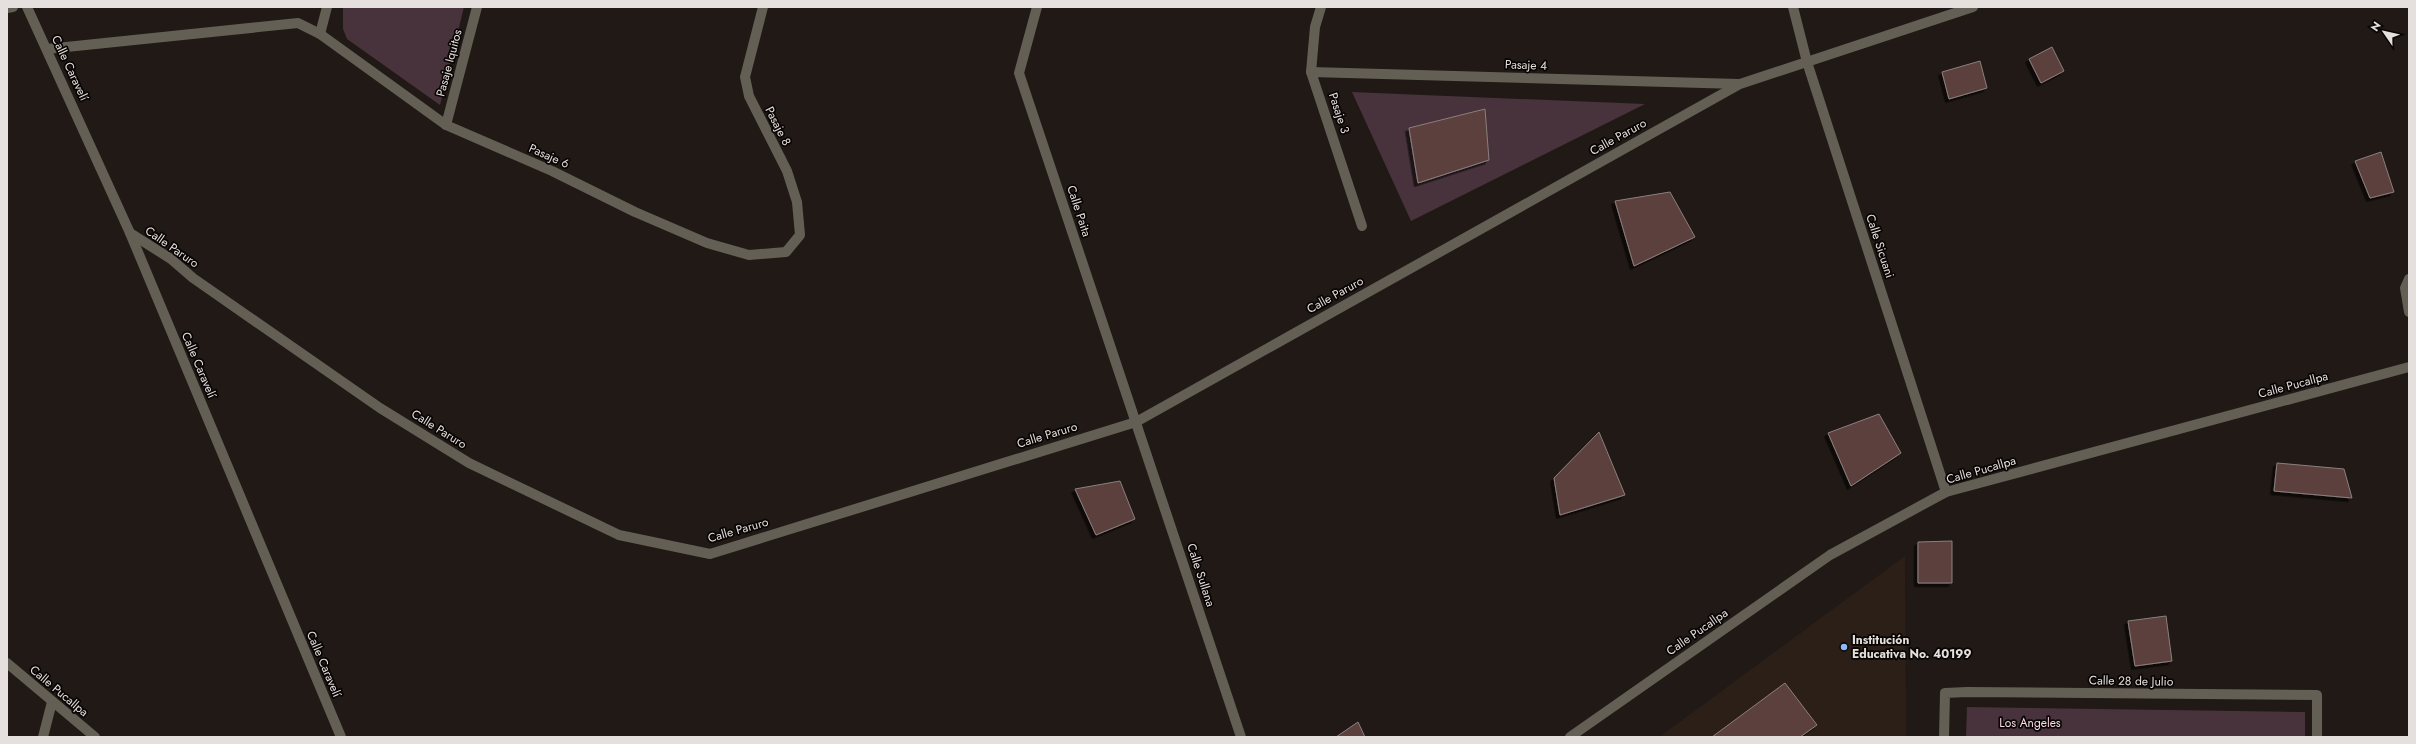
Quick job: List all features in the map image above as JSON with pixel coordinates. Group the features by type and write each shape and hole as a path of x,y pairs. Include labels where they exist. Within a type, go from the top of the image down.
{"street":[{"path":"7,8 13,7"},
{"name":"Calle Caravelí","path":"27,7 130,233 341,737"},
{"path":"320,34 328,7"},
{"name":"Pasaje Iquitos","path":"446,125 477,7"},
{"name":"Pasaje 8","path":"763,7 745,77 749,96 786,171 797,202 800,235 786,252"},
{"name":"Calle Paita","path":"1037,7 1019,73 1136,422"},
{"name":"Pasaje 3","path":"1321,7 1315,28 1311,72 1362,226"},
{"name":"Calle Sicuani","path":"1793,7 1807,62 1946,492"},
{"name":"Calle Paruro","path":"130,233 171,260 193,278 380,408 469,463 619,535 710,554 1136,422 1740,84 1973,7"},
{"name":"Pasaje 6","path":"47,49 298,23 320,34 446,125 552,171 635,212 707,243 749,255 786,252"},
{"name":"Pasaje 4","path":"1311,72 1740,84"},
{"path":"2409,279 2405,288 2409,312"},
{"name":"Calle Pucallpa","path":"1570,737 1830,555 1946,492 2409,367"},
{"name":"Calle Sullana","path":"1136,422 1241,737"},
{"name":"Calle Pucallpa","path":"7,664 95,737"},
{"name":"Calle 28 de Julio","path":"1944,737 1945,693 2316,695 2317,737"},
{"path":"43,737 52,702"}],"shaded area":[{"name":"Institución Educativa No. 40199","path":"1905,556 1906,737 1659,737"}],"green space":[{"path":"343,7 464,7 440,105 347,39 343,29"},
{"path":"1352,92 1645,104 1411,221"},
{"name":"Los Angeles","path":"1967,707 2305,712 2305,737 1966,737"}],"building":[{"path":"2052,47 2064,71 2041,83 2029,59"},
{"path":"1980,61 1987,88 1949,99 1942,72"},
{"path":"1485,109 1489,160 1418,183 1409,128"},
{"path":"2381,152 2394,192 2370,198 2355,161"},
{"path":"1670,192 1695,237 1634,266 1615,201"},
{"path":"1879,414 1901,453 1851,486 1828,433"},
{"path":"1599,432 1625,495 1560,515 1554,478"},
{"path":"2277,463 2344,469 2352,498 2274,491"},
{"path":"1120,481 1135,519 1096,535 1075,489"},
{"path":"1952,541 1952,583 1918,583 1918,542"},
{"path":"2166,616 2172,661 2135,666 2128,621"},
{"path":"1785,683 1817,725 1800,737 1712,737"},
{"path":"1358,722 1365,737 1336,737"}],"place":[{"name":"Institución Educativa No. 40199","path":"1844,647"}]}
